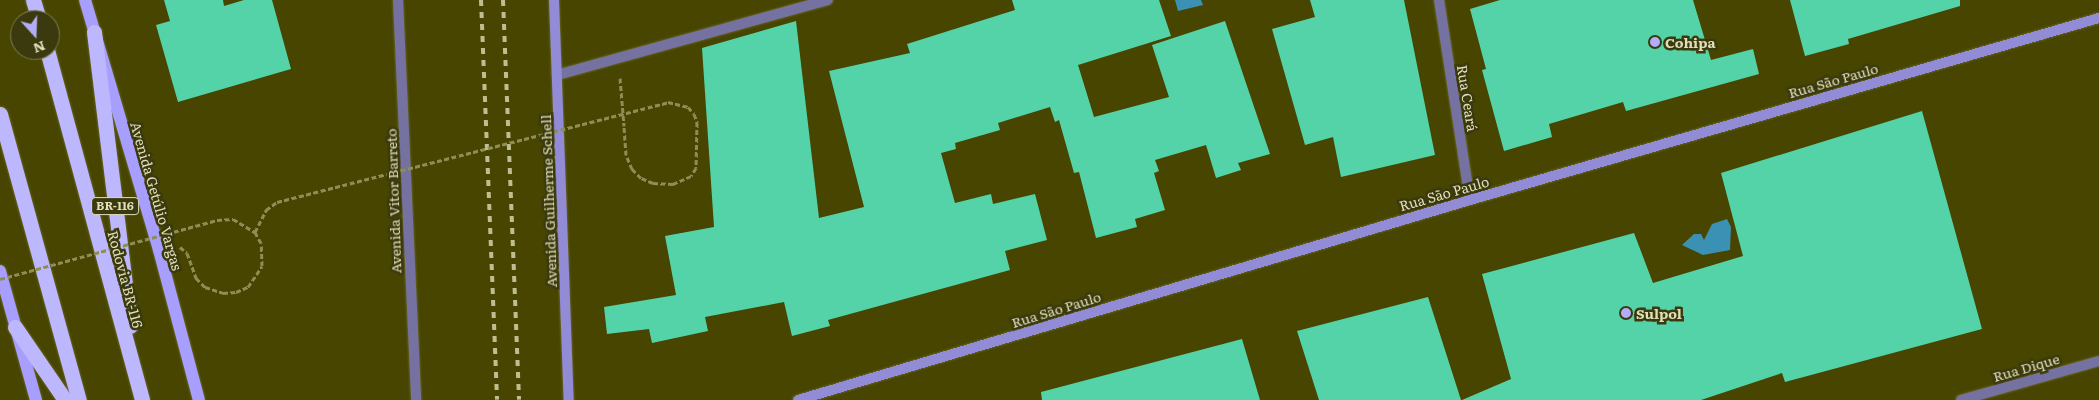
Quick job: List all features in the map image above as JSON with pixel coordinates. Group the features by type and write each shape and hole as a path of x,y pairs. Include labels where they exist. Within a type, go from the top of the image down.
{"highway":[{"name":"BR-116","path":"94,32 137,380"},
{"name":"Rodovia BR-116","path":"50,60 142,400"},
{"path":"0,114 79,400"},
{"path":"16,327 65,400"}],"main road":[{"name":"Avenida Getúlio Vargas","path":"85,0 159,250 199,400"},
{"path":"0,271 36,400"}],"street":[{"name":"Avenida Vitor Barreto","path":"398,0 416,400"},
{"name":"Avenida Guilherme Schell","path":"554,0 569,400"},
{"path":"557,75 828,0"},
{"name":"Rua Ceará","path":"1440,0 1470,200"},
{"name":"Rua São Paulo","path":"798,400 1470,200 2099,18"},
{"name":"Rua Dique","path":"1961,400 2099,361"}],"path":[{"path":"255,232 266,210 277,202 668,102 688,107 694,114 697,122 696,168 691,176 673,184 662,185 641,178 632,169 626,155 624,126 619,57"},
{"path":"0,279 217,220 233,219 255,232 261,243 262,266 248,287 236,292 223,293 205,287 196,278 187,253 182,248 173,244 159,250"}],"water":[{"path":"1175,0 1201,0 1203,5 1178,11"},
{"path":"1727,219 1731,227 1730,250 1703,255 1682,245 1694,234 1701,234 1704,240 1712,224"}],"building":[{"path":"164,0 223,0 224,6 244,0 272,0 291,69 178,102 156,25 170,21"},
{"path":"1012,0 1159,0 1171,36 1078,65 1094,117 1169,97 1152,45 1225,21 1270,154 1238,163 1241,170 1216,178 1206,145 1155,160 1159,171 1154,173 1165,210 1135,219 1137,227 1096,238 1079,172 1074,173 1059,120 1055,122 1050,107 998,123 1000,130 955,143 956,149 941,153 955,203 991,194 993,204 1035,194 1047,240 1005,251 1010,270 828,320 830,326 792,336 784,302 705,317 708,331 652,343 649,329 607,334 604,307 676,295 665,236 714,227 702,48 796,21 819,218 864,207 829,71 910,53 907,44 1015,10"},
{"path":"1310,0 1404,0 1435,155 1341,177 1333,137 1305,145 1272,29 1315,17"},
{"path":"1500,0 1693,0 1711,60 1753,49 1759,74 1626,111 1623,102 1549,124 1552,137 1504,151 1482,70 1486,69 1470,9"},
{"path":"1790,0 1960,0 1960,6 1848,39 1849,44 1805,56"},
{"path":"1922,111 1982,329 1785,382 1782,373 1701,400 1462,400 1511,379 1482,274 1634,233 1653,283 1743,256 1721,173"},
{"path":"1428,297 1461,400 1319,400 1297,331"},
{"path":"1242,339 1260,400 1042,400 1041,392"}],"railway":[{"path":"481,0 497,400"},
{"path":"503,0 519,400"}],"place":[{"name":"Cohipa","path":"1655,42"},
{"name":"Sulpol","path":"1626,313"}]}
